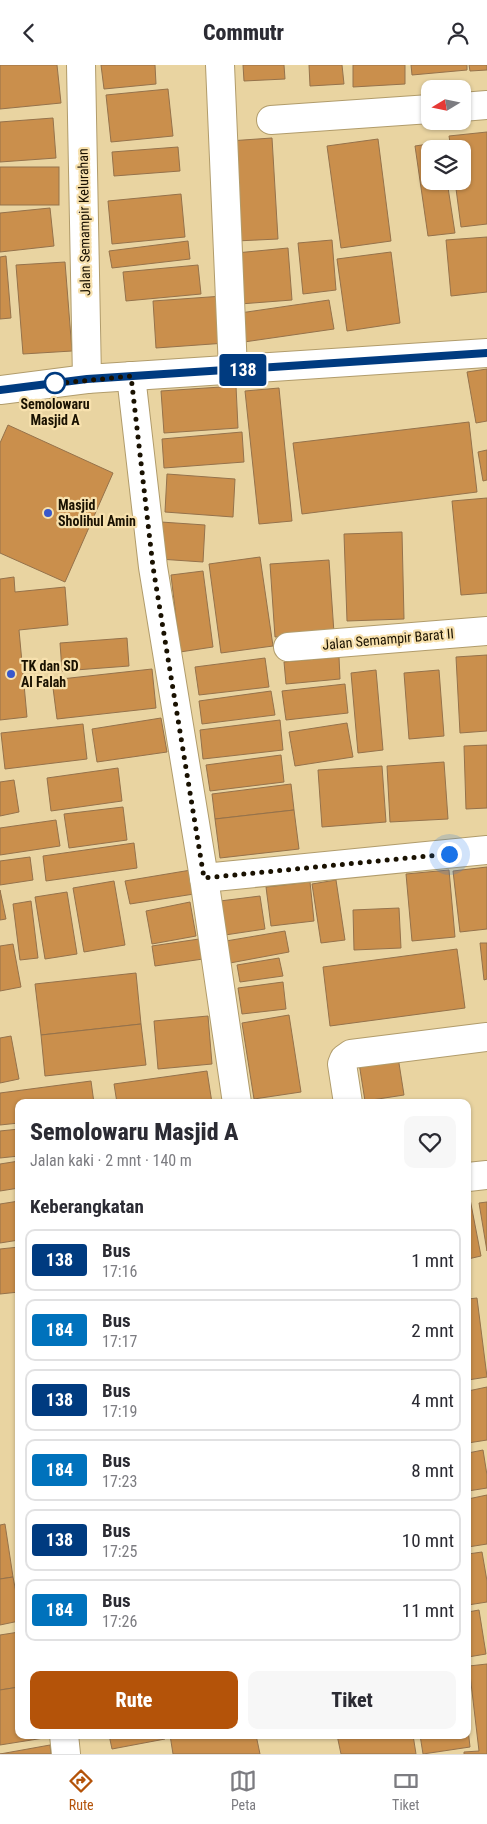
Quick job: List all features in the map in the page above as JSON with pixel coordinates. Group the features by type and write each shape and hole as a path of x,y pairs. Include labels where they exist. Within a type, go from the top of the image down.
{"street":[{"name":"Jalan Semampir Kelurahan","path":"81,65 87,379"},
{"path":"220,65 233,370"},
{"path":"471,106 487,105"},
{"path":"271,120 421,110"},
{"path":"0,390 87,379 487,353"},
{"path":"131,376 153,567 204,878 236,1099"},
{"name":"Jalan Semampir Barat II","path":"288,647 487,631"},
{"path":"204,878 487,850"},
{"path":"347,1099 342,1064 344,1059 351,1054 487,1037"},
{"path":"471,1177 487,1175"},
{"path":"64,1739 66,1754"}],"building":[{"path":"0,65 57,65 61,103 0,109"},
{"path":"101,65 155,65 156,84 104,89"},
{"path":"243,65 284,65 285,79 244,81"},
{"path":"309,65 342,65 344,84 310,86"},
{"path":"353,65 405,65 405,84 353,87"},
{"path":"411,65 467,65 467,70 412,75"},
{"path":"469,65 487,65 487,70 470,71"},
{"path":"168,89 173,136 111,142 106,95"},
{"path":"53,118 56,158 0,162 0,122"},
{"path":"487,132 487,224 461,227 456,190 471,190 471,140 450,140 449,136"},
{"path":"272,138 278,239 236,241 229,141"},
{"path":"378,139 391,241 341,248 327,146"},
{"path":"421,145 421,188 415,146"},
{"path":"178,147 180,171 114,176 112,152"},
{"path":"0,167 59,167 59,205 0,205"},
{"path":"421,190 448,190 455,233 428,236"},
{"path":"181,194 185,237 112,244 108,201"},
{"path":"50,208 54,246 0,252 0,213"},
{"path":"487,237 487,292 451,296 446,240"},
{"path":"332,240 336,290 303,294 298,243"},
{"path":"188,241 190,259 112,268 109,251"},
{"path":"288,248 292,300 240,304 236,253"},
{"path":"391,252 400,323 347,331 337,259"},
{"path":"6,256 11,318 0,319 0,257"},
{"path":"65,262 72,351 23,354 16,265"},
{"path":"198,265 201,294 126,301 123,272"},
{"path":"223,296 226,343 156,348 153,301"},
{"path":"329,300 334,329 244,342 240,313"},
{"path":"487,369 487,421 476,423 467,372"},
{"path":"236,386 238,428 164,433 161,391"},
{"path":"279,388 292,521 259,524 245,391"},
{"path":"469,422 477,492 302,514 293,443"},
{"name":"Masjid Sholihul Amin","path":"8,425 113,473 65,582 0,553 0,443"},
{"path":"242,432 244,462 164,468 162,439"},
{"path":"487,450 487,480 483,481 478,452"},
{"path":"167,474 235,479 233,517 165,512"},
{"path":"487,498 487,593 461,595 452,501"},
{"path":"161,522 205,525 203,562 159,559"},
{"path":"402,532 404,619 347,621 344,534"},
{"path":"260,557 273,646 221,653 209,564"},
{"path":"329,560 334,633 275,637 270,564"},
{"path":"203,571 213,647 180,652 171,575"},
{"name":"TK dan SD Al Falah","path":"14,577 15,592 65,587 68,625 19,630 27,717 0,720 0,579"},
{"path":"127,638 129,666 62,671 60,643"},
{"path":"487,655 487,731 460,733 456,657"},
{"path":"339,657 340,679 286,684 284,662"},
{"path":"265,658 269,687 199,695 195,667"},
{"path":"152,669 156,708 57,719 52,680"},
{"path":"376,670 383,750 358,753 351,673"},
{"path":"439,670 444,736 409,739 404,673"},
{"path":"345,684 348,713 286,720 282,691"},
{"path":"271,691 275,715 202,724 199,701"},
{"path":"161,718 167,752 97,762 92,729"},
{"path":"280,720 283,750 203,759 200,730"},
{"path":"347,723 353,757 295,766 289,732"},
{"path":"83,724 87,759 5,769 1,733"},
{"path":"487,745 487,808 466,809 464,746"},
{"path":"281,755 284,782 210,791 206,765"},
{"path":"444,762 448,819 390,822 387,766"},
{"path":"382,766 386,822 322,827 318,770"},
{"path":"118,768 122,801 51,811 47,778"},
{"path":"14,780 19,812 0,816 0,782"},
{"path":"291,784 294,810 215,819 212,794"},
{"path":"123,807 127,840 69,848 64,814"},
{"path":"294,810 299,849 220,858 215,819"},
{"path":"56,820 60,846 0,855 0,828"},
{"path":"134,843 137,868 46,881 43,856"},
{"path":"30,857 33,880 0,885 0,861"},
{"path":"487,867 487,929 460,932 453,871"},
{"path":"191,870 194,894 130,904 125,881"},
{"path":"449,870 455,937 412,941 406,874"},
{"path":"336,880 345,940 321,943 312,884"},
{"path":"114,881 125,945 84,952 73,888"},
{"path":"310,882 314,921 271,926 266,887"},
{"path":"0,890 6,919 0,920"},
{"path":"67,892 77,954 45,959 35,897"},
{"path":"260,896 265,929 225,935 220,901"},
{"path":"31,901 38,958 20,960 13,904"},
{"path":"190,902 196,936 152,944 146,911"},
{"path":"399,908 401,948 354,950 353,910"},
{"path":"285,931 289,952 230,963 226,941"},
{"path":"199,939 203,959 155,966 152,946"},
{"path":"480,943 487,943 487,979 484,980"},
{"path":"13,944 21,987 0,991 0,946"},
{"path":"457,949 465,1008 330,1026 323,967"},
{"path":"279,958 283,976 240,982 237,965"},
{"path":"136,973 141,1024 41,1035 35,984"},
{"path":"283,982 286,1009 242,1014 238,988"},
{"path":"289,1015 301,1092 254,1099 242,1023"},
{"path":"208,1016 212,1064 158,1069 154,1021"},
{"path":"141,1024 146,1065 45,1076 41,1035"},
{"path":"11,1036 19,1079 0,1083 0,1038"},
{"path":"398,1057 404,1095 365,1099 359,1063"},
{"path":"207,1071 211,1099 116,1099 114,1084"},
{"path":"91,1081 93,1099 15,1099 15,1123 0,1125 0,1093"},
{"path":"15,1129 15,1156 0,1158 0,1131"},
{"path":"15,1162 15,1189 0,1191 0,1164"},
{"path":"15,1202 15,1241 0,1243 0,1204"},
{"path":"487,1202 487,1251 479,1203"},
{"path":"471,1204 481,1256 471,1258"},
{"path":"15,1247 15,1292 0,1294 0,1249"},
{"path":"477,1298 487,1377 471,1380 471,1299"},
{"path":"487,1387 487,1440 471,1443 471,1390"},
{"path":"483,1450 487,1488 471,1491 471,1452"},
{"path":"487,1495 487,1544 471,1547 471,1498"},
{"path":"5,1524 13,1577 0,1579 0,1525"},
{"path":"482,1552 487,1581 487,1602 471,1605 471,1554"},
{"path":"13,1577 15,1587 15,1622 0,1625 0,1579"},
{"path":"479,1610 486,1654 471,1656 471,1611"},
{"path":"15,1633 15,1688 0,1690 0,1635"},
{"path":"487,1664 487,1754 464,1754 464,1752 479,1751 471,1683 471,1666"},
{"path":"15,1688 15,1739 38,1739 0,1745 0,1690"},
{"path":"110,1739 165,1739 112,1749"},
{"path":"171,1739 257,1739 260,1754 173,1754"},
{"path":"338,1739 414,1739 416,1754 341,1754"},
{"path":"421,1739 469,1739 470,1747 423,1754"},
{"path":"50,1745 51,1754 0,1754"}],"bus line":[{"name":"138","path":"0,390 87,379 487,353"}],"place":[{"name":"Semolowaru Masjid A","path":"55,383"},
{"name":"Masjid Sholihul Amin","path":"48,513"},
{"name":"TK dan SD Al Falah","path":"11,674"}],"route":[{"path":"55,383 52,384 131,376 153,567 204,878 449,854"}]}
